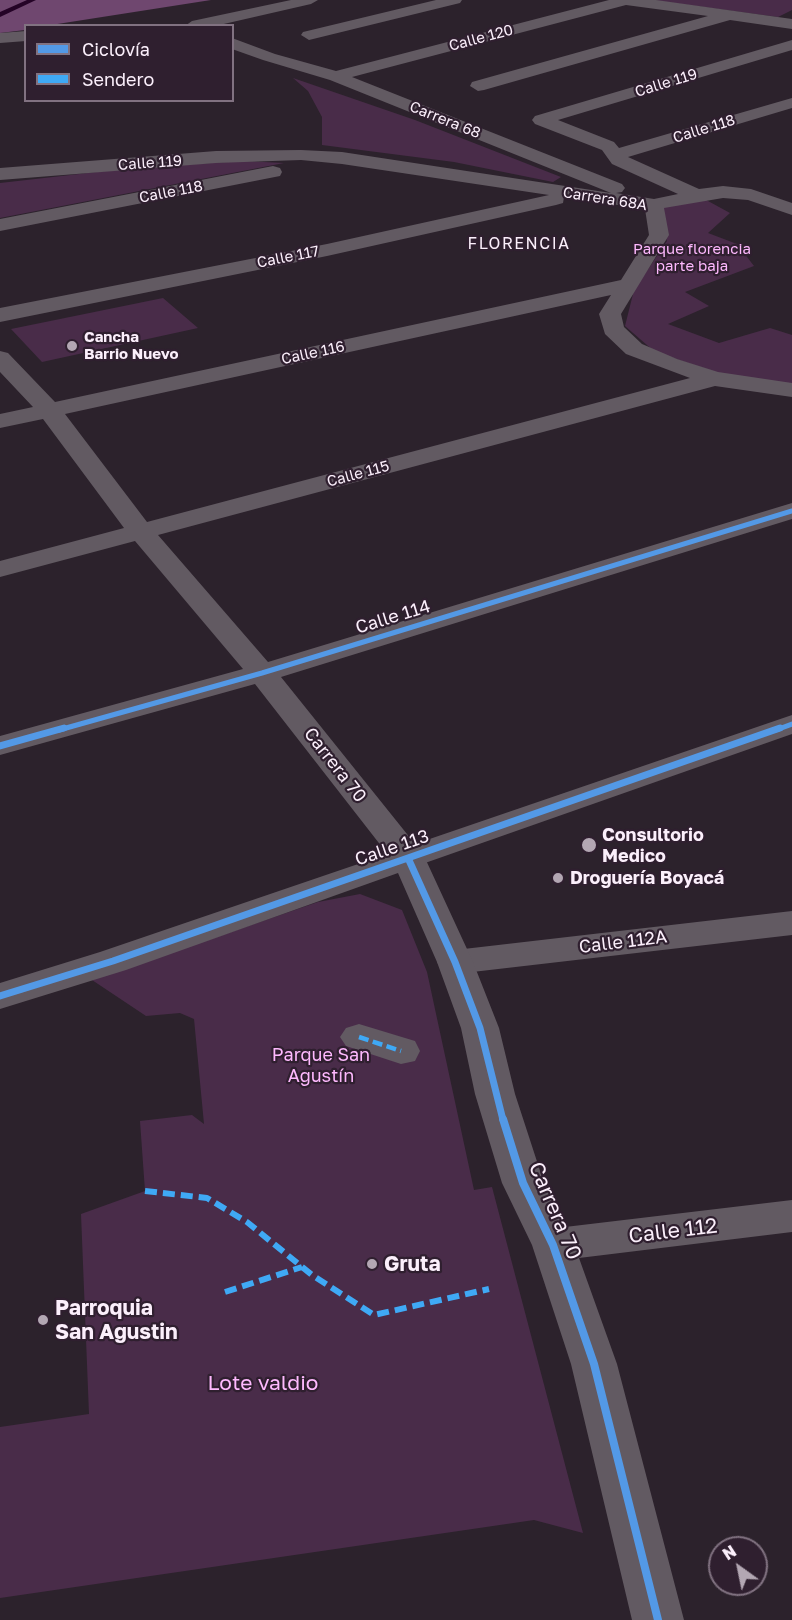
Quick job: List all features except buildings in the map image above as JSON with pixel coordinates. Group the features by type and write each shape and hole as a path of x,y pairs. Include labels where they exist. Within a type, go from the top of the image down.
{"street":[{"path":"201,24 310,0"},
{"path":"309,35 455,0"},
{"path":"626,0 792,24"},
{"name":"Calle 120","path":"336,76 626,0"},
{"path":"478,86 730,15"},
{"path":"0,38 24,36"},
{"name":"Carrera 68","path":"234,44 269,57 336,76 654,205"},
{"name":"Calle 119","path":"615,155 608,146 541,120 792,45"},
{"name":"Calle 118","path":"615,155 792,103"},
{"name":"Calle 119","path":"0,174 216,157 301,155"},
{"name":"Carrera 68A","path":"301,155 342,158 575,195 654,205 659,235 610,314 613,329 634,349 669,364 716,379 792,390"},
{"path":"615,155 619,160 698,195"},
{"name":"Calle 118","path":"0,225 342,158"},
{"path":"654,205 723,192 751,195 792,209"},
{"name":"Calle 117","path":"0,315 327,249 575,195"},
{"name":"Calle 116","path":"0,421 626,285"},
{"name":"Carrera 70","path":"0,358 49,410 141,532 262,673 408,858 455,962 480,1028 495,1094 523,1183 553,1245 594,1364 658,1620"},
{"name":"Calle 115","path":"0,569 716,379"},
{"name":"Calle 114","path":"0,746 262,673 792,511"},
{"name":"Calle 113","path":"0,996 113,961 792,724"},
{"name":"Calle 112A","path":"455,962 792,923"},
{"path":"359,1037 401,1051"},
{"name":"Calle 112","path":"553,1245 792,1216"}],"green space":[{"path":"651,0 792,0 792,10 778,17"},
{"path":"293,78 415,120 561,177 553,182 454,162 322,145 322,117 308,91"},
{"path":"244,161 284,163 0,218 0,183 132,168"},
{"name":"Parque florencia parte baja","path":"697,195 730,213 708,233 737,244 754,266 685,292 709,306 668,324 719,343 770,328 792,335 792,389 715,372 655,352 625,326 634,290 667,241 654,205"},
{"name":"Cancha Barrio Nuevo","path":"163,298 198,328 42,362 11,329"},
{"name":"Lote valdio","path":"360,894 402,910 427,972 474,1190 492,1187 583,1533 534,1520 0,1598 0,1427 89,1414 81,1214 145,1191 140,1121 192,1115 204,1124 194,1019 180,1013 146,1016 92,980 318,902"}],"shaded area":[{"path":"0,0 211,0 57,24 24,24 24,30 0,33"}],"waterway":[{"path":"0,15 33,0"}],"marked path":[{"path":"359,1037 401,1051"},
{"path":"145,1191 207,1198 247,1222 312,1275 374,1315 489,1289"},
{"path":"225,1292 302,1267"}],"cycle path":[{"path":"0,746 262,673 792,511"},
{"path":"0,996 113,961 792,724"},
{"path":"408,858 455,962 480,1028 495,1094 523,1183 553,1245 594,1364 658,1620"}],"place":[{"name":"Cancha Barrio Nuevo","path":"72,346"},
{"name":"Consultorio Medico","path":"589,845"},
{"name":"Droguería Boyacá","path":"558,878"},
{"name":"Gruta","path":"372,1264"},
{"name":"Parroquia San Agustin","path":"43,1320"}],"district":[{"name":"FLORENCIA","path":"519,244"}],"park label":[{"name":"Parque San Agustín","path":"321,1065"}]}
